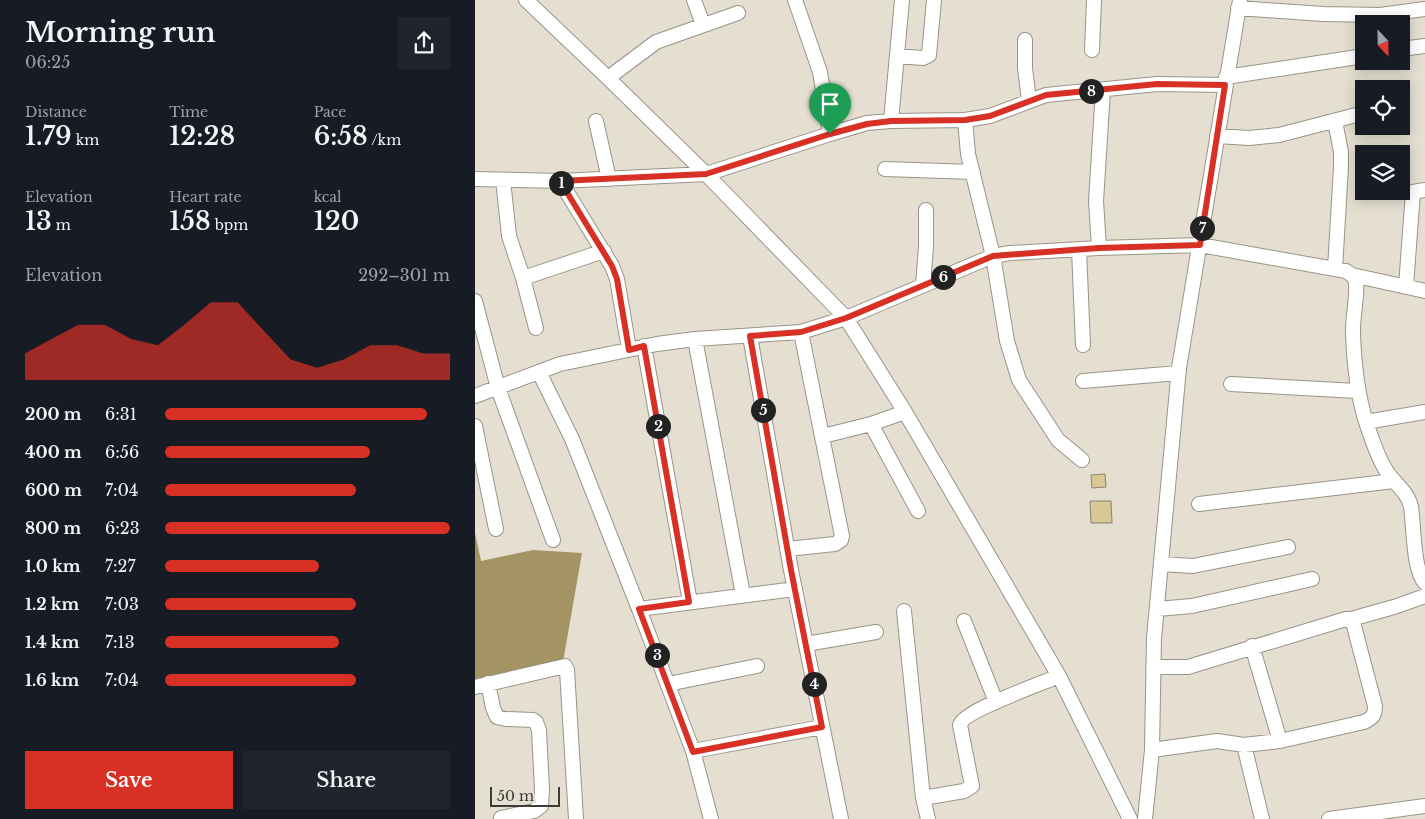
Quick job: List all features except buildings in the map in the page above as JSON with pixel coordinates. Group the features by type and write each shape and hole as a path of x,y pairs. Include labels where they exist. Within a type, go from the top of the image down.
{"street":[{"path":"526,0 706,174 846,318 905,412 1059,676 1130,819"},
{"path":"694,0 703,25"},
{"path":"795,0 819,72 830,134"},
{"path":"891,121 902,0"},
{"path":"897,56 923,58 929,55 934,0"},
{"path":"1092,50 1094,0"},
{"path":"1145,819 1152,750 1153,668 1157,609 1178,373 1239,4 1323,14 1380,15 1425,9"},
{"path":"608,78 657,42 738,13"},
{"path":"1025,40 1025,68 1029,101"},
{"path":"1410,48 1425,46"},
{"path":"475,179 560,181 706,174 867,124 891,121 965,120 990,116 1046,95 1157,84 1226,81 1355,58"},
{"path":"1099,248 1096,201 1103,90"},
{"path":"1217,136 1249,138 1279,135 1355,115"},
{"path":"965,120 968,154 993,256 1007,341 1019,380 1058,440 1082,460"},
{"path":"596,121 609,179"},
{"path":"1335,121 1341,152 1335,270"},
{"path":"885,169 973,172"},
{"path":"503,180 509,236 523,278 536,328"},
{"path":"560,181 612,266 617,279 629,350"},
{"path":"1406,286 1413,192 1425,190"},
{"path":"923,285 926,210"},
{"path":"475,396 560,364 644,346 695,339 801,332 846,318 993,256 1079,249 1200,245 1346,271 1425,291"},
{"path":"1079,249 1083,345"},
{"path":"523,278 604,252"},
{"path":"1352,274 1355,279 1353,331 1357,391 1366,422 1387,473 1404,493 1411,506 1419,573 1425,583"},
{"path":"475,301 498,388 553,540"},
{"path":"787,549 835,544 841,540 842,536 801,332"},
{"path":"750,336 787,549 841,819"},
{"path":"695,339 743,595"},
{"path":"644,346 689,602"},
{"path":"539,372 572,439 668,684 693,752 711,819"},
{"path":"1083,381 1178,373"},
{"path":"1231,384 1357,391"},
{"path":"823,436 871,424 905,412"},
{"path":"1366,422 1425,412"},
{"path":"871,424 918,511"},
{"path":"475,426 496,529"},
{"path":"1199,504 1394,481"},
{"path":"1161,564 1193,566 1288,547"},
{"path":"1157,609 1192,606 1312,579"},
{"path":"639,609 795,589"},
{"path":"1153,668 1188,667 1252,646 1394,607 1425,596"},
{"path":"904,611 923,798 928,819"},
{"path":"1152,750 1217,741 1244,745 1279,741 1371,719 1375,714 1375,706 1351,619"},
{"path":"964,621 995,702"},
{"path":"806,644 876,632"},
{"path":"1252,646 1279,741"},
{"path":"501,818 534,811 541,806 539,730 536,722 533,720 497,717 482,685 565,666 567,670 576,819"},
{"path":"668,684 757,666"},
{"path":"923,798 964,791 972,786 960,721 995,702 1059,676"},
{"path":"693,752 822,727"},
{"path":"1244,745 1262,819"},
{"path":"1329,819 1425,806"}],"shaded area":[{"path":"475,533 481,561 533,550 582,553 563,662 475,682"}],"route":[{"path":"1157,84 1225,85 1200,245 1099,248 993,256 846,318 801,332 750,336 791,570 822,727 693,752 639,609 689,602 644,346 629,350 617,279 612,266 560,181 706,174 830,134 867,124 891,121 965,120 990,116 1046,95 1157,84"}]}
